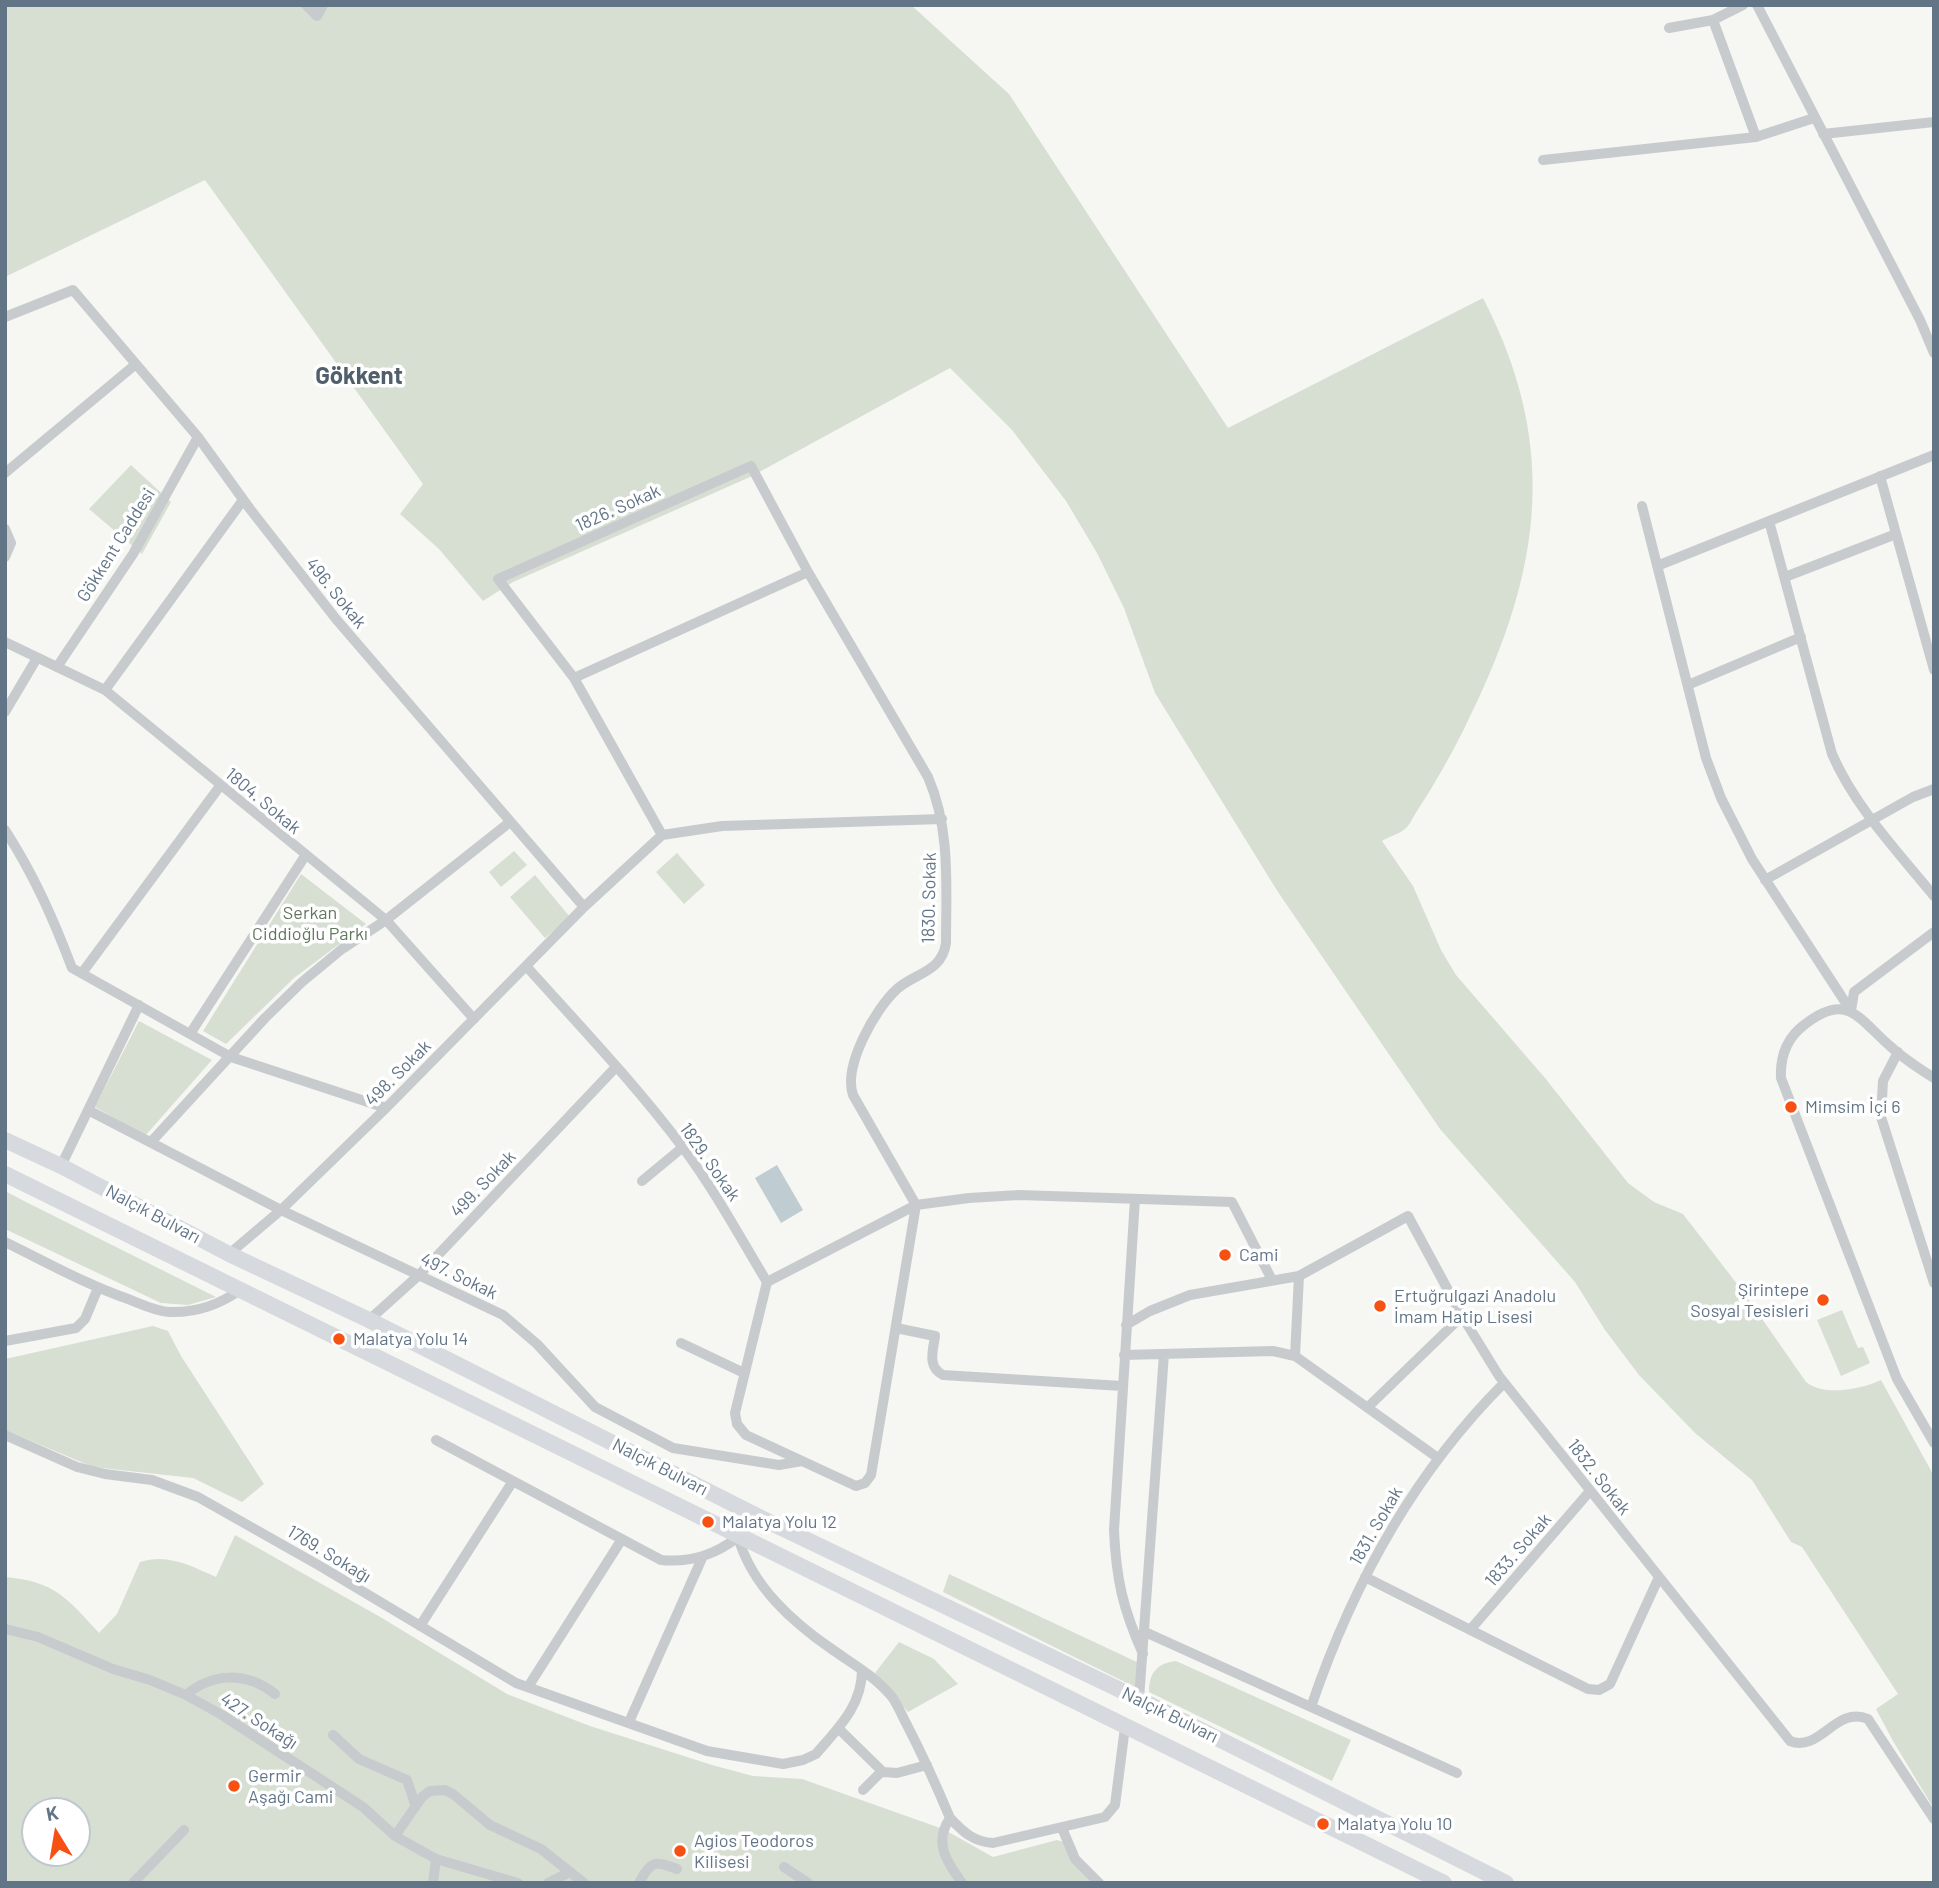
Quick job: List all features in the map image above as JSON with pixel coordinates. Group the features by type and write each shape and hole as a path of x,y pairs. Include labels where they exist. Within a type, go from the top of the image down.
{"highway":[{"name":"Nalçık Bulvarı","path":"5,1139 229,1254 369,1320 761,1518 1139,1699 1506,1883"},
{"name":"Nalçık Bulvarı","path":"5,1174 1444,1883"}],"street":[{"path":"306,5 317,16 324,5"},
{"path":"1669,27 1713,20 1743,5"},
{"path":"1757,5 1920,320 1934,353"},
{"path":"1713,20 1756,137"},
{"path":"1543,160 1756,137 1814,118"},
{"path":"1823,134 1934,122"},
{"name":"496. Sokak","path":"5,317 73,290 198,437 336,619 584,907"},
{"path":"1920,320 1934,318"},
{"path":"5,473 136,364"},
{"name":"Gökkent Caddesi","path":"57,667 133,554 198,437"},
{"path":"1657,566 1934,455"},
{"name":"1830. Sokak","path":"751,466 808,572 928,777 942,819 946,863 946,943 943,955 931,969 901,986 886,1000 852,1065 850,1077 856,1101 916,1205"},
{"name":"1826. Sokak","path":"573,678 498,579 751,466"},
{"path":"1880,476 1929,637 1934,670"},
{"path":"106,690 243,499"},
{"path":"1642,506 1706,758 1721,798 1740,838 1765,880 1851,1011"},
{"path":"1769,520 1832,754 1843,777 1872,819 1934,896"},
{"path":"5,529 11,542 5,557"},
{"path":"1785,577 1896,534"},
{"path":"808,572 573,678 662,835 722,826 942,819"},
{"path":"1688,685 1801,637"},
{"name":"1804. Sokak","path":"5,642 106,690 386,920 474,1019"},
{"path":"5,712 37,658"},
{"path":"82,974 220,786"},
{"path":"1765,880 1872,819 1934,789"},
{"path":"151,1142 265,1018 302,982 510,822"},
{"path":"5,830 29,867 50,908 72,968 231,1057 386,1108"},
{"name":"498. Sokak","path":"229,1254 281,1210 386,1108 584,907 662,835"},
{"path":"190,1034 305,856"},
{"path":"1851,1011 1854,992 1934,932"},
{"name":"1829. Sokak","path":"526,966 683,1147 766,1282"},
{"path":"61,1166 139,1005"},
{"path":"1934,1078 1898,1052 1861,1016 1851,1011 1838,1010 1821,1014 1800,1028 1790,1039 1784,1051 1781,1078 1897,1379 1934,1443"},
{"path":"1898,1052 1883,1081 1881,1117 1934,1283"},
{"name":"499. Sokak","path":"369,1320 419,1275 616,1067"},
{"name":"497. Sokak","path":"88,1110 281,1210 503,1315 537,1344 595,1407 673,1448 779,1465 803,1461"},
{"path":"642,1181 683,1147"},
{"path":"916,1205 870,1475 867,1481 856,1486 746,1435 737,1424 734,1413 766,1282 916,1205 1019,1195 1232,1202 1272,1280"},
{"path":"1135,1199 1114,1530 1116,1572 1124,1607 1143,1654"},
{"name":"1832. Sokak","path":"1299,1276 1408,1216 1462,1316 1504,1383 1790,1741 1798,1744 1808,1742 1848,1716 1858,1715 1868,1719 1934,1819"},
{"path":"5,1242 98,1289 157,1310 180,1312 212,1306 240,1290"},
{"path":"1126,1325 1162,1305 1190,1295 1299,1276 1295,1356"},
{"path":"5,1341 76,1328 85,1319 98,1289"},
{"path":"1368,1406 1462,1316"},
{"path":"896,1328 935,1336 932,1362 936,1371 943,1375 1122,1386"},
{"path":"681,1343 744,1373"},
{"path":"1124,1355 1273,1351 1295,1356 1438,1458"},
{"path":"1139,1699 1164,1354"},
{"name":"1831. Sokak","path":"1311,1707 1333,1645 1393,1525 1438,1458 1465,1424 1504,1383"},
{"name":"1769. Sokağı","path":"5,1435 77,1466 104,1474 152,1480 198,1497 516,1683 707,1751 777,1764 810,1758 838,1728 855,1704 861,1687 862,1670"},
{"path":"436,1440 662,1560 679,1561 703,1556 719,1550 738,1537 749,1567 781,1606 815,1637 862,1670 893,1698 950,1818 969,1836 987,1843 999,1843 1100,1819 1113,1809 1125,1727"},
{"path":"420,1626 513,1481"},
{"name":"1833. Sokak","path":"1470,1630 1590,1491"},
{"path":"528,1687 622,1539"},
{"path":"629,1722 703,1556"},
{"path":"1365,1577 1588,1689 1600,1689 1610,1684 1659,1577"},
{"name":"427. Sokağı","path":"5,1629 38,1637 91,1661 186,1695 222,1715 363,1807 395,1836 436,1859 519,1883"},
{"path":"1145,1632 1457,1773"},
{"path":"186,1695 208,1682 231,1677 255,1681 275,1694"},
{"path":"838,1728 882,1771 897,1773 927,1765"},
{"path":"333,1735 359,1759 407,1780 415,1804"},
{"path":"863,1790 882,1771"},
{"path":"395,1836 415,1804 430,1791 449,1792 490,1825 541,1849 584,1883"},
{"path":"950,1818 944,1829 943,1854 962,1883"},
{"path":"1062,1828 1075,1859 1099,1883"},
{"path":"133,1883 184,1830"},
{"path":"433,1883 436,1859"},
{"path":"639,1883 648,1868 655,1863 677,1869"},
{"path":"784,1867 808,1883"},
{"path":"548,1883 570,1872"}],"green space":[{"path":"5,5 911,5 1009,94 1228,428 1483,298 1508,355 1524,410 1532,463 1532,515 1524,568 1510,620 1490,674 1459,739 1408,825 1403,831 1382,841 1413,886 1441,950 1456,975 1545,1078 1628,1183 1654,1202 1683,1214 1744,1293 1806,1382 1822,1389 1843,1390 1881,1380 1934,1476 1934,1809 1876,1709 1898,1694 1802,1547 1791,1542 1752,1480 1695,1433 1639,1375 1605,1330 1575,1282 1440,1129 1278,892 1155,693 1124,608 1097,553 1066,501 1012,430 950,368 750,477 513,582 483,601 439,549 400,514 423,484 205,180 5,277"},
{"path":"131,465 171,502 142,554 89,509"},
{"path":"514,851 527,865 501,887 489,872"},
{"path":"677,853 705,885 684,904 656,872"},
{"name":"Serkan Ciddioğlu Parkı","path":"301,874 366,924 294,978 226,1044 203,1031"},
{"path":"535,875 570,917 545,938 510,897"},
{"path":"139,1021 212,1060 145,1136 95,1107"},
{"path":"5,1191 216,1297 188,1305 161,1303 5,1229"},
{"path":"1842,1310 1858,1348 1863,1347 1870,1363 1841,1376 1817,1320"},
{"path":"153,1326 168,1331 181,1356 264,1484 242,1502 193,1478 93,1467 5,1430 5,1359"},
{"path":"235,1535 382,1618 507,1694 590,1726 712,1765 753,1776 802,1779 943,1829 993,1857 1057,1840 1075,1846 1079,1857 1105,1883 5,1883 5,1577 22,1579 49,1588 69,1601 99,1633 117,1614 140,1562 160,1559 188,1565 216,1577"},
{"path":"949,1574 1139,1663 1135,1687 943,1592"},
{"path":"899,1642 934,1659 958,1684 908,1712 875,1673"},
{"path":"1176,1661 1351,1740 1332,1781 1149,1692 1155,1670"}],"shaded area":[{"path":"777,1165 803,1210 781,1223 755,1178"}],"place":[{"name":"Mimsim İçi 6","path":"1791,1107"},
{"name":"Cami","path":"1225,1255"},
{"name":"Şirintepe Sosyal Tesisleri","path":"1823,1300"},
{"name":"Ertuğrulgazi Anadolu İmam Hatip Lisesi","path":"1380,1306"},
{"name":"Malatya Yolu 14","path":"339,1339"},
{"name":"Malatya Yolu 12","path":"708,1522"},
{"name":"Germir Aşağı Cami","path":"234,1786"},
{"name":"Malatya Yolu 10","path":"1323,1824"},
{"name":"Agios Teodoros Kilisesi","path":"680,1851"}],"district":[{"name":"Gökkent","path":"359,376"}]}
